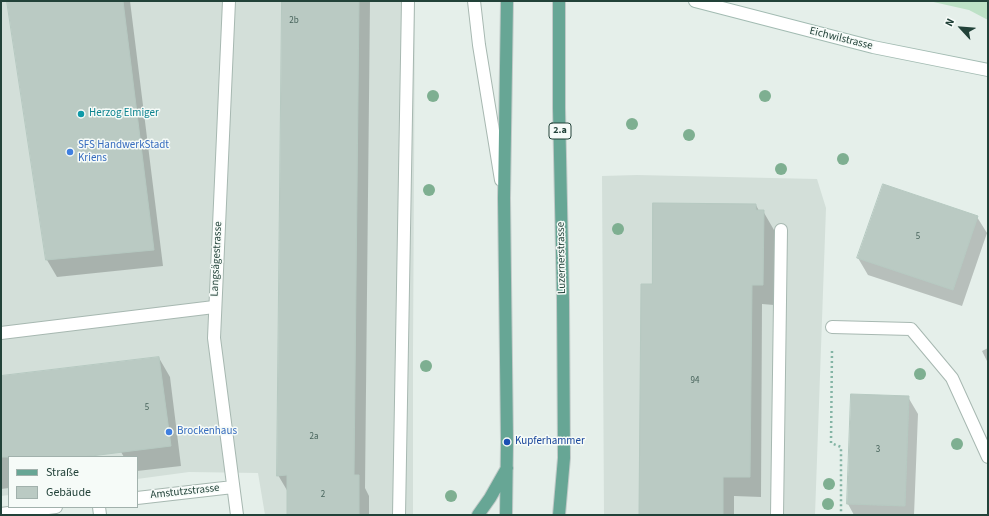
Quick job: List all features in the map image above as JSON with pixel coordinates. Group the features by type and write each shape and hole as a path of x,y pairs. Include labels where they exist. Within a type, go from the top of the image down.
{"main road":[{"path":"506,515 507,467 504,198 507,1"},
{"name":"Luzernerstrasse","path":"559,1 564,458 559,515"},
{"path":"478,515 490,498 507,467"}],"street":[{"name":"Langsägestrasse","path":"229,1 214,307 214,338 232,487 237,515"},
{"path":"399,515 408,1"},
{"path":"474,1 479,45 504,198"},
{"name":"Eichwilstrasse","path":"695,1 873,47 988,70"},
{"path":"777,515 781,230"},
{"path":"1,333 214,307"},
{"path":"832,326 911,329 952,378 988,457"},
{"name":"Amstutzstrasse","path":"138,498 232,487"},
{"path":"1,514 48,508"}],"path":[{"path":"832,326 831,443 841,447 841,515"}],"shaded area":[{"path":"1,1 415,1 413,515 265,515 258,473 189,472 138,479 138,456 8,456 8,495 1,496"},
{"path":"637,175 817,179 826,208 815,515 604,515 602,176"}],"green space":[{"path":"929,1 988,1 988,20 969,10"}],"building":[{"name":"Herzog Elmiger","path":"7,1 123,1 154,250 46,260"},
{"path":"282,1 359,1 354,475 359,475 359,515 287,515 287,475 277,476"},
{"path":"883,184 978,216 953,290 857,258"},
{"path":"653,203 756,204 756,210 764,210 763,285 752,285 750,477 723,477 723,515 639,514 641,284 652,284"},
{"path":"159,357 171,446 91,456 1,457 1,376"},
{"path":"851,394 909,396 905,506 847,504"}],"place":[{"name":"Herzog Elmiger","path":"81,114"},
{"name":"SFS HandwerkStadt Kriens","path":"70,152"},
{"name":"Brockenhaus","path":"169,432"},
{"name":"Kupferhammer","path":"507,442"}]}
